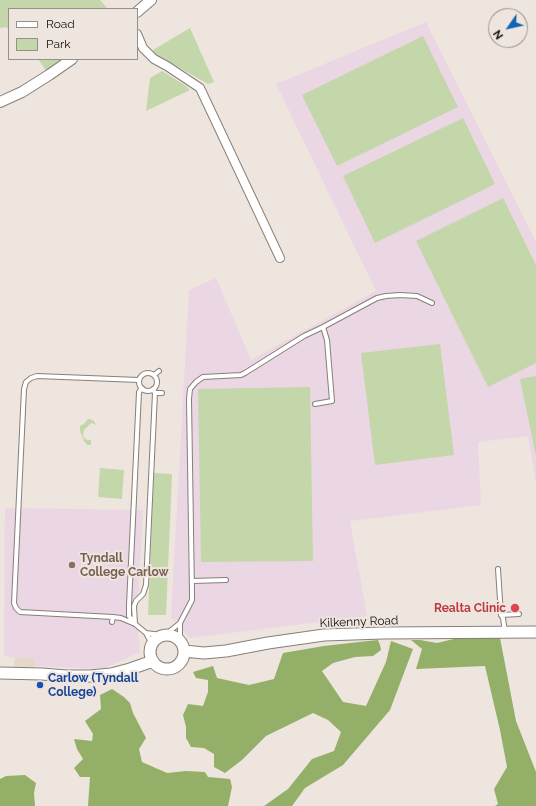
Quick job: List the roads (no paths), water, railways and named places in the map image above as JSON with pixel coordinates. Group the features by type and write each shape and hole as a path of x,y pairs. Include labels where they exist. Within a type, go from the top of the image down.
{"main road":[{"name":"Kilkenny Road","path":"182,646 204,653 226,651 324,635 536,632"},
{"path":"163,635 173,636 182,646 181,661 177,666 170,668 160,667 155,664 150,655 152,644 156,639 163,635"},
{"path":"0,673 66,676 111,674 130,670 153,661"}],"street":[{"path":"138,11 152,0"},
{"path":"138,36 143,48 154,59 200,88 280,258"},
{"path":"0,102 22,92 71,60"}],"lane":[{"path":"146,633 163,635 180,623 192,600 189,399 190,389 196,382 203,377 241,375 304,336 377,298 400,294 417,296 432,303"},
{"path":"315,404 332,401 327,340 323,327"},
{"path":"135,624 134,606 136,601 143,594 146,585 154,391 156,384 156,378 154,375 145,371 139,380 142,388 147,390 154,391 162,393"},
{"path":"154,375 159,371"},
{"path":"135,624 121,618 112,620 20,612 14,603 24,389 26,382 37,376 139,380"},
{"path":"142,388 140,392 129,616 135,624 146,633 152,644"},
{"path":"498,568 501,615 503,618 505,632"},
{"path":"192,581 226,580"},
{"path":"501,615 519,614"},
{"path":"180,623 182,646"}],"place":[{"name":"Tyndall College Carlow","path":"72,565"},
{"name":"Realta Clinic","path":"515,608"},
{"name":"Carlow (Tyndall College)","path":"40,685"}]}
